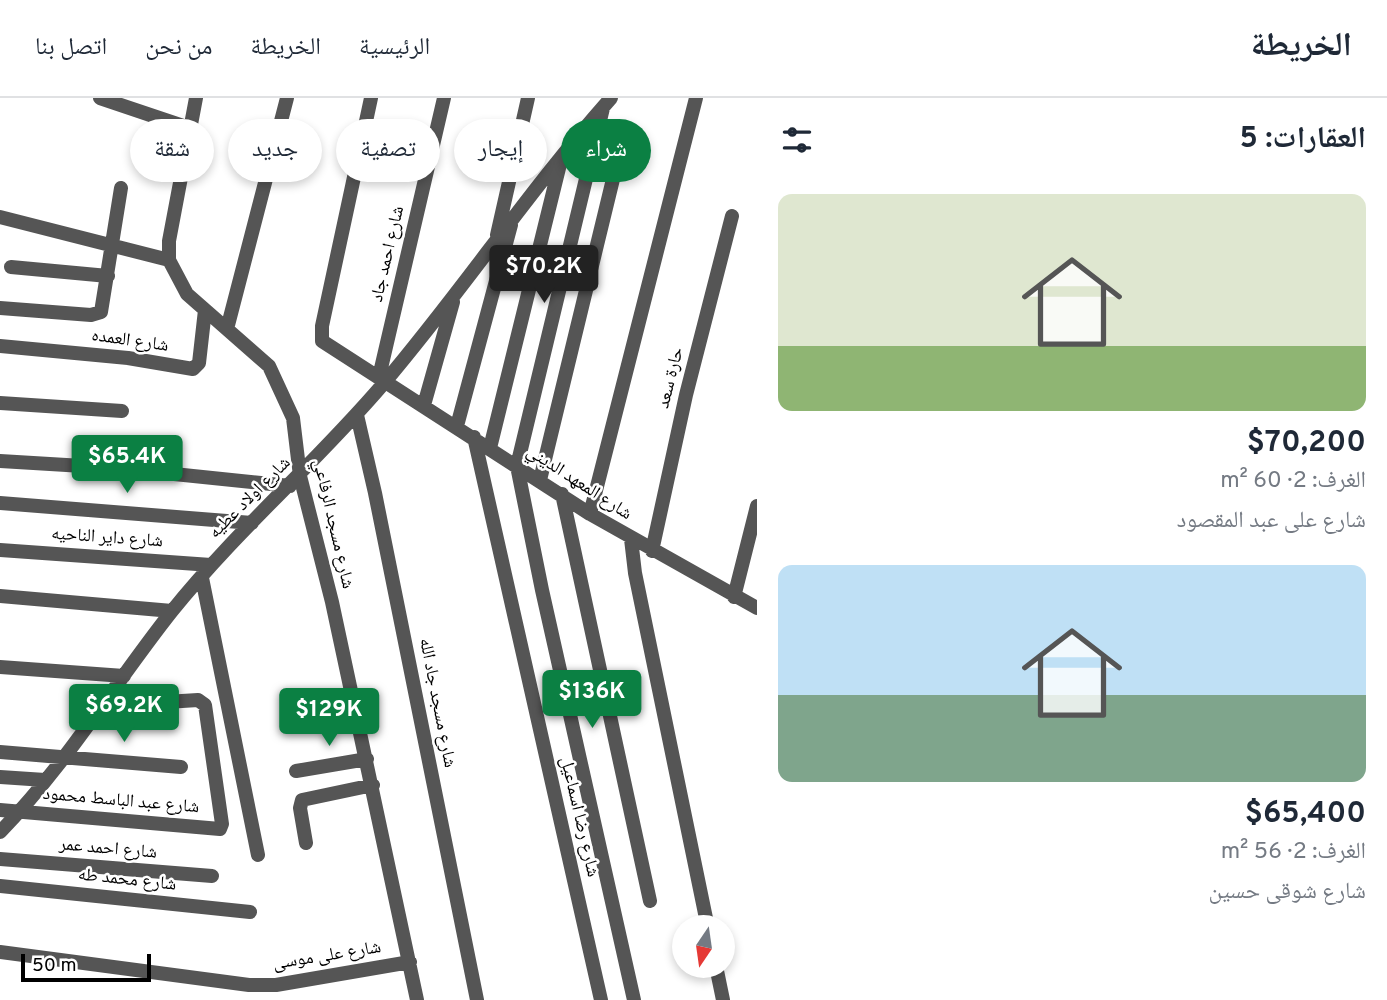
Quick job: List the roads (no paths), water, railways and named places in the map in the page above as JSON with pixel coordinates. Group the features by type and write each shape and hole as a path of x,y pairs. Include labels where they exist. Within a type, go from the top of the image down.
{"street":[{"path":"100,98 162,119"},
{"path":"191,119 196,98"},
{"path":"227,329 287,98"},
{"name":"شارع المعهد الديني","path":"371,98 321,336 329,348 424,405 631,540 757,608"},
{"name":"شارع احمد جاد","path":"382,379 444,98"},
{"path":"496,240 528,98"},
{"path":"590,514 696,98"},
{"path":"607,103 517,466 542,590 635,1000"},
{"name":"شارع اولاد عطيه","path":"593,119 607,103"},
{"name":"شارع اولاد عطيه","path":"0,832 64,757 172,611 211,565 357,415 382,379 456,293 561,156"},
{"path":"490,448 561,161"},
{"path":"0,217 169,260 169,241 179,182"},
{"path":"540,480 612,182"},
{"path":"0,308 91,316 103,309 121,188"},
{"name":"حارة سعد","path":"652,551 686,395 732,216"},
{"path":"457,426 512,219"},
{"name":"شارع مسجد الرفاعي","path":"169,260 187,294 269,366 283,391 293,418 295,481 373,785 417,1000"},
{"path":"10,267 108,276"},
{"path":"424,405 456,293"},
{"name":"شارع العمده","path":"0,346 128,358 193,369 199,363 205,310"},
{"path":"0,403 122,411"},
{"name":"شارع مسجد جاد الله","path":"357,415 477,1000"},
{"name":"شارع رضا اسماعيل","path":"474,437 601,1000"},
{"path":"0,461 295,481"},
{"path":"562,494 650,901"},
{"path":"0,503 252,523"},
{"path":"734,597 757,506"},
{"path":"631,540 635,573 705,915"},
{"name":"شارع داير الناحيه","path":"0,550 211,565"},
{"path":"202,578 258,855"},
{"path":"0,596 172,611"},
{"path":"0,667 124,676"},
{"name":"شارع عبد الباسط محمود","path":"0,810 218,830 222,824 205,705 198,700 102,706"},
{"path":"0,752 181,767"},
{"path":"296,771 367,760"},
{"path":"0,777 45,780"},
{"path":"306,843 300,807 302,800 373,785"},
{"name":"شارع احمد عمر","path":"0,859 212,876"},
{"name":"شارع محمد طه","path":"0,886 250,912"},
{"name":"شارع على موسى","path":"0,952 249,985 276,985 410,962"},
{"path":"718,978 723,1000"}]}
